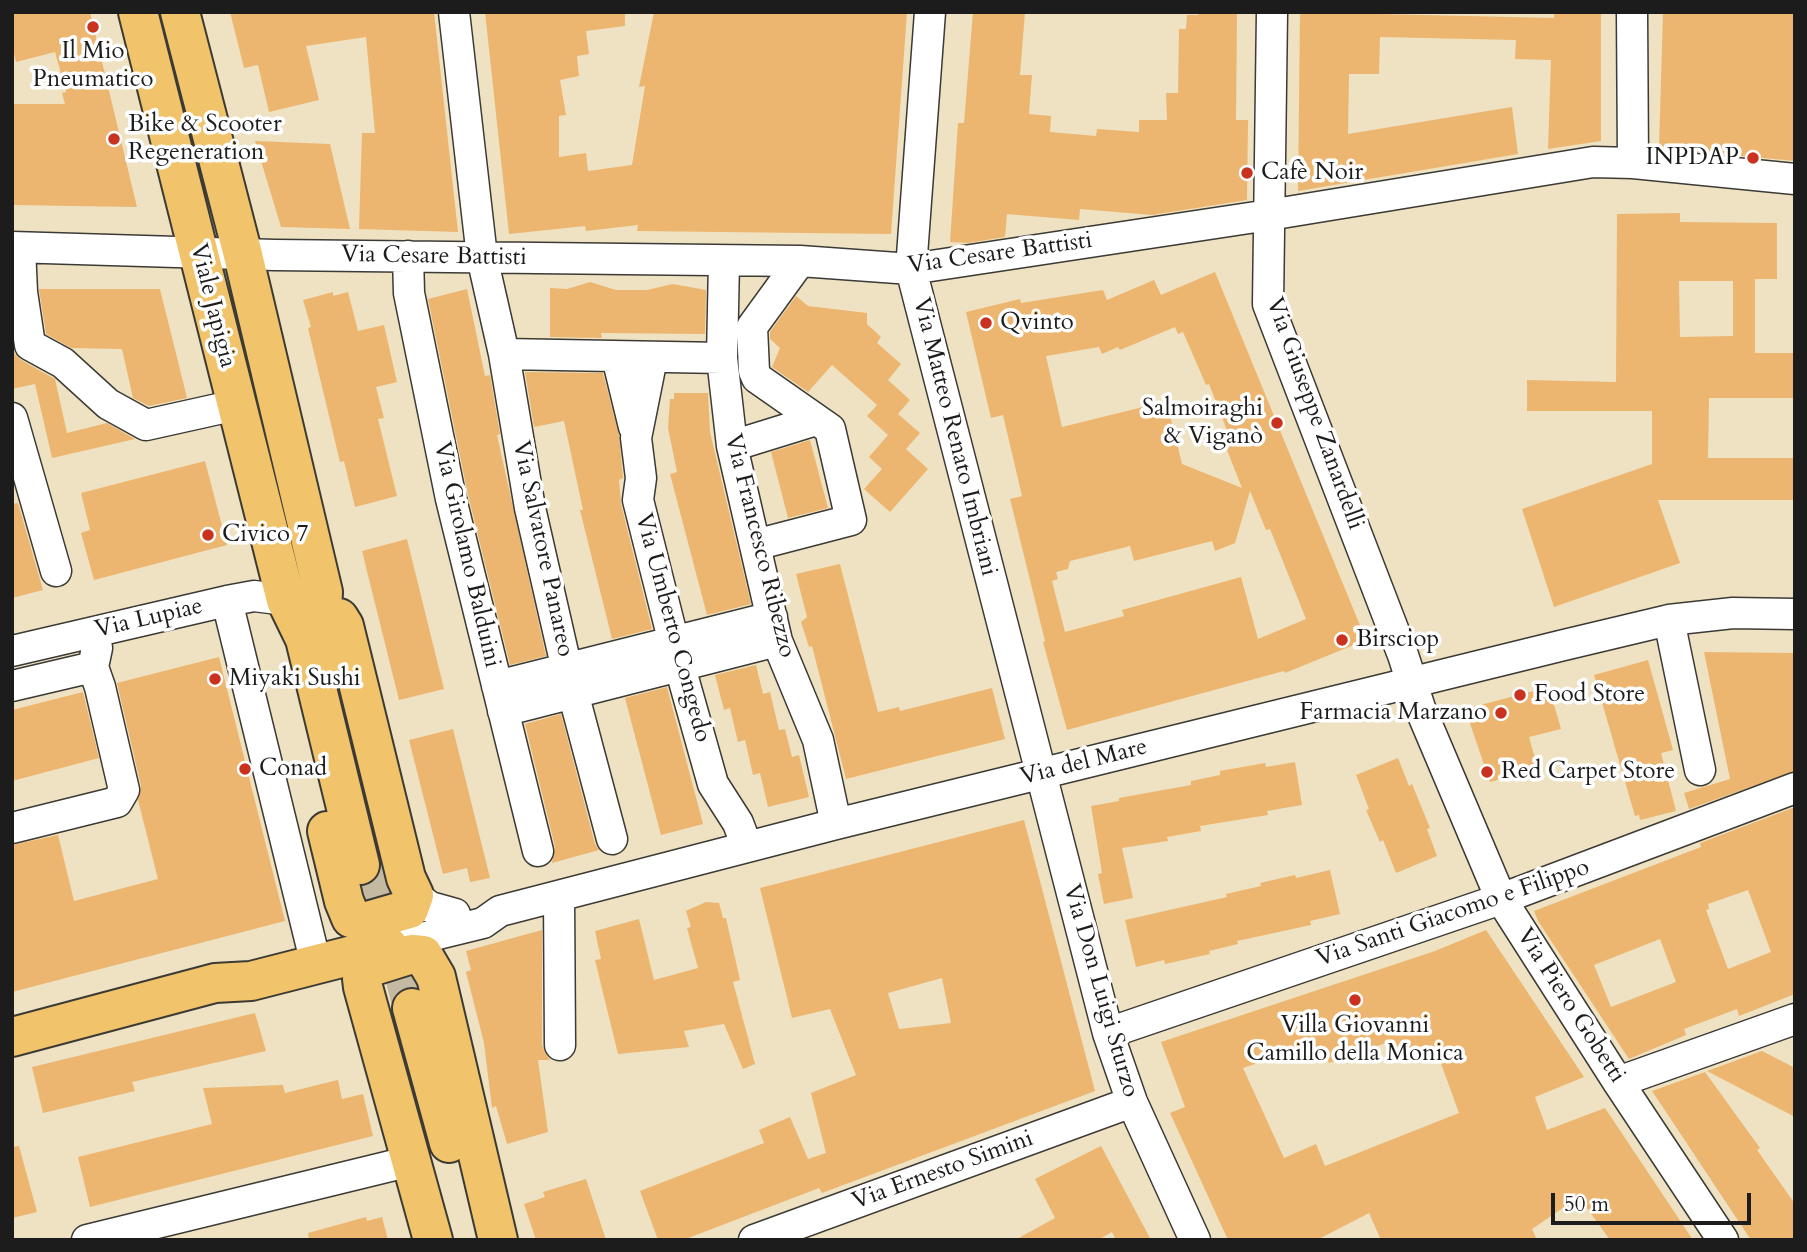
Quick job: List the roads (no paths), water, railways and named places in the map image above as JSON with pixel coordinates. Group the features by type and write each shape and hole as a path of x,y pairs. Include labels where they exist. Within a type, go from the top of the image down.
{"main road":[{"name":"Viale Japigia","path":"138,12 286,600 305,639 367,862 321,635 323,592 243,255 180,12"},
{"name":"Viale Japigia","path":"323,592 344,626 406,878 414,895"},
{"name":"Viale Japigia","path":"286,600 283,645 344,901"},
{"path":"344,901 351,918 364,922 404,912 412,906 414,895"},
{"path":"317,953 341,923 344,901"},
{"path":"12,1037 215,983 251,981 317,953 386,939"},
{"path":"317,953 352,981 390,1005 456,1240"},
{"path":"476,1240 390,1005 362,979 367,968 373,964 412,954 423,955 436,977 498,1240"},
{"path":"390,1005 411,1161 433,1240"}],"street":[{"name":"Via Salvatore Panareo","path":"454,12 482,257 504,354 530,508 570,681 612,839"},
{"name":"Via Matteo Renato Imbriani","path":"930,12 911,269 1039,774"},
{"name":"Via Giuseppe Zanardelli","path":"1272,12 1268,304 1411,681"},
{"path":"1632,12 1633,163"},
{"name":"Via Cesare Battisti","path":"16,248 243,255 800,261 911,269 1269,215 1593,162 1633,163 1795,179"},
{"path":"16,248 30,345 63,363 108,404 146,425 236,405"},
{"name":"Via Girolamo Balduini","path":"408,256 409,293 451,499 538,851"},
{"name":"Via Francesco Ribezzo","path":"724,261 722,358 732,446 775,629 818,740 836,824"},
{"path":"755,545 851,520 830,429 757,378 754,371 752,327 800,261"},
{"path":"504,354 722,358"},
{"path":"617,357 636,438"},
{"name":"Via Umberto Congedo","path":"652,358 636,438 642,478 638,500 713,784 738,823 747,847"},
{"path":"12,418 56,571"},
{"path":"732,446 816,420"},
{"name":"Via Lupiae","path":"12,651 227,601 254,596 286,600"},
{"path":"227,601 317,953"},
{"name":"Via del Mare","path":"386,939 454,922 483,923 499,911 836,824 1411,681 1669,620 1733,613 1795,614"},
{"path":"1669,620 1700,770"},
{"path":"500,699 775,629"},
{"path":"12,828 117,802 124,790 93,667 100,630"},
{"path":"12,686 93,667"},
{"name":"Via Piero Gobetti","path":"1411,681 1501,899 1723,1240"},
{"name":"Via Don Luigi Sturzo","path":"1039,774 1108,1033 1132,1102 1195,1240"},
{"name":"Via Santi Giacomo e Filippo","path":"1108,1033 1501,899 1795,788"},
{"path":"414,895 454,922 439,950 436,977"},
{"path":"559,896 560,1045"},
{"path":"1618,1082 1786,1030"},
{"name":"Via Ernesto Simini","path":"754,1240 1132,1102"},
{"path":"88,1240 411,1161"}],"tunnel":[{"path":"375,860 412,1008"}],"place":[{"name":"Il Mio Pneumatico","path":"93,27"},
{"name":"Bike & Scooter Regeneration","path":"114,139"},
{"name":"INPDAP","path":"1753,158"},
{"name":"Cafè Noir","path":"1247,173"},
{"name":"Qvinto","path":"986,323"},
{"name":"Salmoiraghi & Viganò","path":"1277,423"},
{"name":"Civico 7","path":"208,535"},
{"name":"Birsciop","path":"1342,640"},
{"name":"Miyaki Sushi","path":"215,679"},
{"name":"Food Store","path":"1520,695"},
{"name":"Farmacia Marzano","path":"1501,713"},
{"name":"Conad","path":"245,769"},
{"name":"Red Carpet Store","path":"1487,772"},
{"name":"Villa Giovanni Camillo della Monica","path":"1355,1000"}]}
